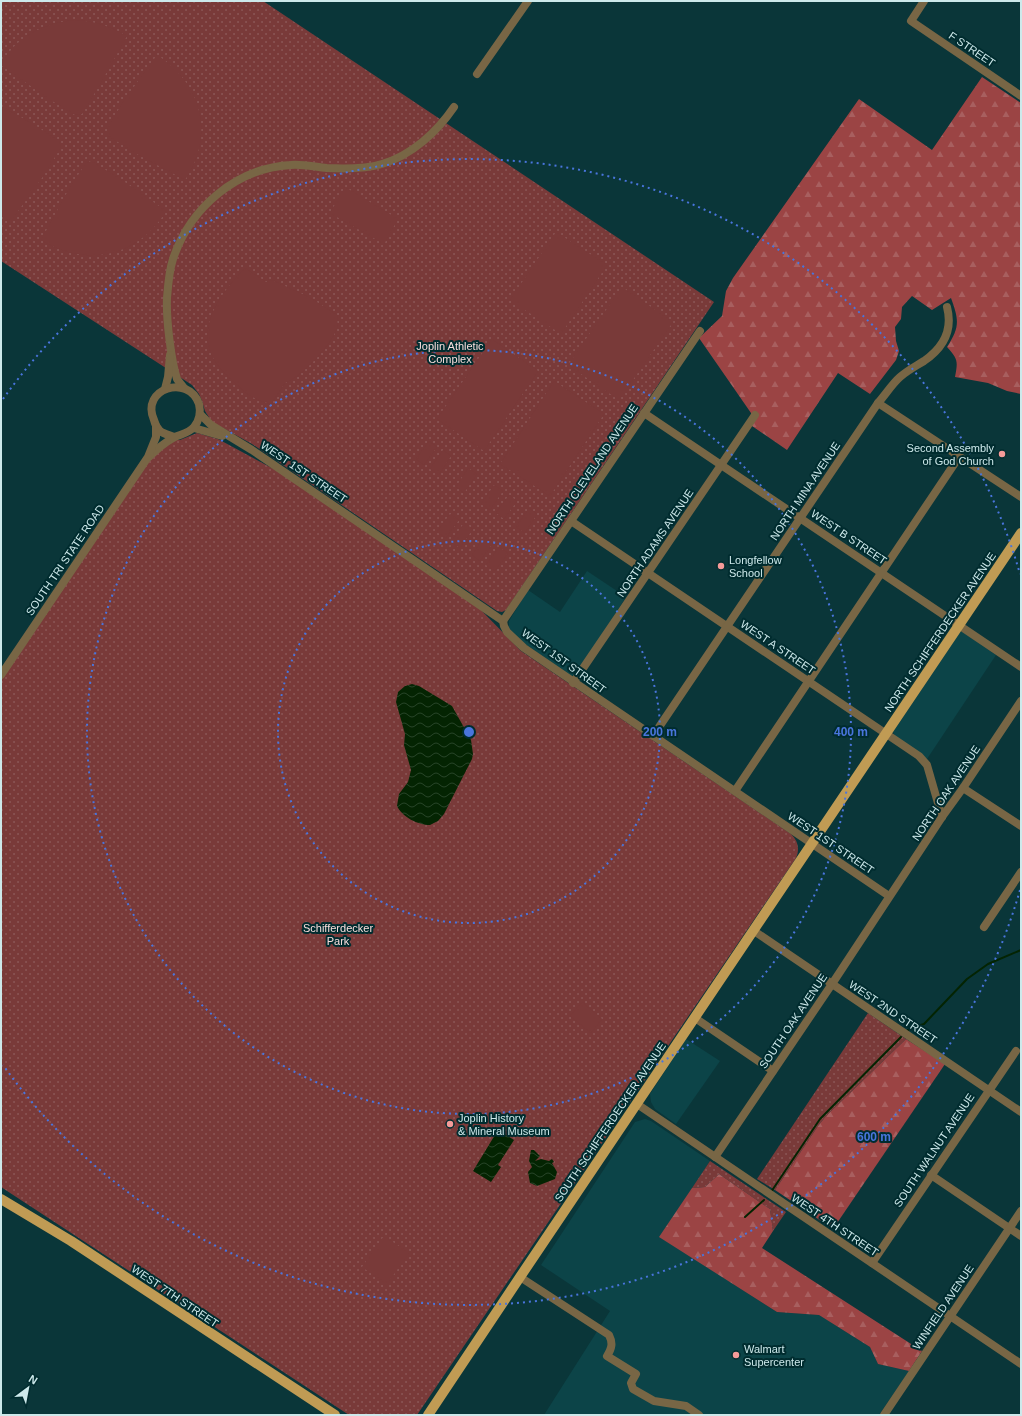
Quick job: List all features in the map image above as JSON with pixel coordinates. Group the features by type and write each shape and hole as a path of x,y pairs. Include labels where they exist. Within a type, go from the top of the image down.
{"main road":[{"name":"NORTH SCHIFFERDECKER AVENUE","path":"812,844 1021,533"},
{"name":"SOUTH SCHIFFERDECKER AVENUE","path":"428,1415 812,844"},
{"name":"WEST 7TH STREET","path":"1,1199 71,1241 335,1415"}],"street":[{"path":"477,74 528,1"},
{"name":"F STREET","path":"924,1 911,21 1021,96"},
{"path":"194,428 198,422 200,406 197,399 191,392 184,388 178,380 171,346 167,302 172,260 186,228 205,204 233,183 263,170 277,166 292,165 328,168 363,168 382,164 415,147 429,137 446,119 454,107"},
{"name":"NORTH MINA AVENUE","path":"653,736 878,403 900,377 928,358 943,343 947,334 948,325 947,307"},
{"name":"NORTH CLEVELAND AVENUE","path":"503,621 700,331"},
{"path":"171,346 168,377 165,389 175,387 184,388"},
{"name":"SOUTH TRI STATE ROAD","path":"1,675 148,457 157,432 151,413 152,403 157,395 165,389"},
{"path":"878,403 1021,497"},
{"name":"WEST B STREET","path":"644,413 1021,667"},
{"name":"WEST 1ST STREET","path":"200,414 211,425 252,450 503,621 507,632 515,641 573,683 889,896"},
{"name":"NORTH ADAMS AVENUE","path":"573,683 755,415"},
{"path":"156,426 160,431 174,437"},
{"name":"SOUTH TRI STATE ROAD","path":"148,457 174,437 187,433 194,428"},
{"name":"WEST 1ST STREET","path":"194,428 232,439"},
{"path":"735,791 959,457"},
{"name":"WEST A STREET","path":"571,521 919,756 927,765 942,817"},
{"name":"NORTH OAK AVENUE","path":"889,896 1021,702"},
{"path":"963,788 1021,826"},
{"path":"984,927 1021,872"},
{"name":"SOUTH OAK AVENUE","path":"715,1157 832,984 889,896"},
{"name":"WEST 2ND STREET","path":"754,931 1021,1112"},
{"path":"695,1018 773,1071"},
{"name":"SOUTH WALNUT AVENUE","path":"872,1263 1016,1051"},
{"name":"WEST 4TH STREET","path":"637,1104 1021,1364"},
{"path":"931,1175 1021,1236"},
{"name":"WINFIELD AVENUE","path":"884,1415 1021,1211"},
{"path":"520,1277 609,1335 612,1341 612,1346 607,1356 636,1374 631,1383 633,1389 654,1401 686,1406 699,1415"}],"shaded area":[{"path":"587,571 626,597 576,675 571,676 522,642 509,629 509,621 528,590 560,612"},
{"path":"960,632 963,632 996,655 927,759 895,736 893,732"},
{"path":"686,1039 720,1061 676,1124 655,1109 651,1102 650,1094"},
{"path":"645,1119 651,1121 710,1161 660,1237 777,1312 819,1315 870,1347 878,1364 909,1371 879,1415 544,1415 610,1311 541,1265 635,1122"}],"green space":[{"name":"Joplin Athletic Complex","path":"1,1 263,1 714,302 506,610 502,612 497,611 252,444 212,422 205,411 199,394 192,385 1,261"},
{"path":"74,20 102,25 127,36 82,114 75,115 49,99 1,65 7,55 22,39 41,28 52,24"},
{"path":"157,55 185,80 194,95 199,112 201,128 200,146 194,163 185,180 135,153 107,135 107,129 123,102"},
{"path":"982,77 1021,103 1021,394 1007,391 988,383 955,377 957,367 956,360 947,347 954,334 957,323 956,312 951,298 932,310 912,296 902,307 901,319 895,327 896,341 899,351 896,360 870,394 838,373 787,450 752,426 751,413 699,338 722,316 726,291 733,278 859,99 932,150"},
{"path":"1,106 59,141 61,147 44,175 11,221 1,215"},
{"path":"91,161 119,178 166,211 154,227 141,239 126,248 110,253 93,255 76,254 58,249 41,240 69,189 86,163"},
{"path":"345,187 398,219 384,244 330,213"},
{"path":"556,232 607,265 561,334 510,300"},
{"path":"245,268 266,282 272,280 309,297 337,315 337,328 329,343 307,368 292,380 285,383 271,404 258,400 246,393 218,366 210,352 208,337 209,323 223,295"},
{"path":"622,287 673,322 619,400 568,365"},
{"path":"492,339 538,371 484,451 437,419"},
{"path":"554,381 604,414 550,496 500,464"},
{"name":"Schifferdecker Park","path":"197,433 218,439 283,474 479,608 521,651 791,834 798,845 796,858 417,1415 349,1415 1,1187 1,679 149,460 173,440 180,440"},
{"path":"429,441 437,447 424,465 416,459"},
{"path":"443,450 451,456 439,475 430,469"},
{"path":"468,468 477,474 464,493 456,487"},
{"path":"494,485 503,491 490,510 481,504"},
{"path":"509,495 517,501 504,519 496,513"},
{"path":"529,508 537,514 525,533 516,527"},
{"path":"450,514 459,520 446,538 437,532"},
{"path":"464,523 473,529 460,548 451,542"},
{"path":"484,537 493,543 480,561 472,555"},
{"path":"499,547 508,553 495,571 486,565"},
{"path":"582,1002 602,1019 591,1033 570,1016"},
{"path":"868,1013 906,1039 826,1116 775,1190 757,1179"},
{"path":"906,1039 945,1064 833,1229 775,1190 826,1116"},
{"path":"710,1161 786,1212 773,1231 770,1209 719,1174 705,1187 692,1188"},
{"path":"719,1174 770,1209 773,1231 762,1248 922,1351 909,1371 878,1364 870,1347 819,1315 777,1312 659,1237 692,1188 705,1187"},
{"path":"384,1236 409,1253 387,1284 362,1267"}],"water":[{"path":"412,684 419,686 452,706 471,740 473,754 472,759 444,814 438,821 430,825 420,824 411,820 399,810 397,806 399,794 408,782 411,770 404,745 405,734 396,702 398,692 405,686"},
{"path":"498,1130 514,1140 498,1165 501,1167 491,1182 473,1171"},
{"path":"531,1150 534,1150 540,1156 535,1161 541,1159 549,1161 552,1159 554,1162 552,1163 557,1172 555,1179 537,1186 530,1183 528,1172 532,1167 529,1161"}],"waterway":[{"path":"908,1030 924,1024 967,979 988,964 1021,950"},
{"path":"771,1192 820,1119 901,1037"},
{"path":"745,1217 764,1200"}],"place":[{"name":"Second Assembly of God Church","path":"1002,454"},
{"name":"Longfellow School","path":"721,566"},
{"name":"Joplin History & Mineral Museum","path":"450,1124"},
{"name":"Walmart Supercenter","path":"736,1355"}]}
